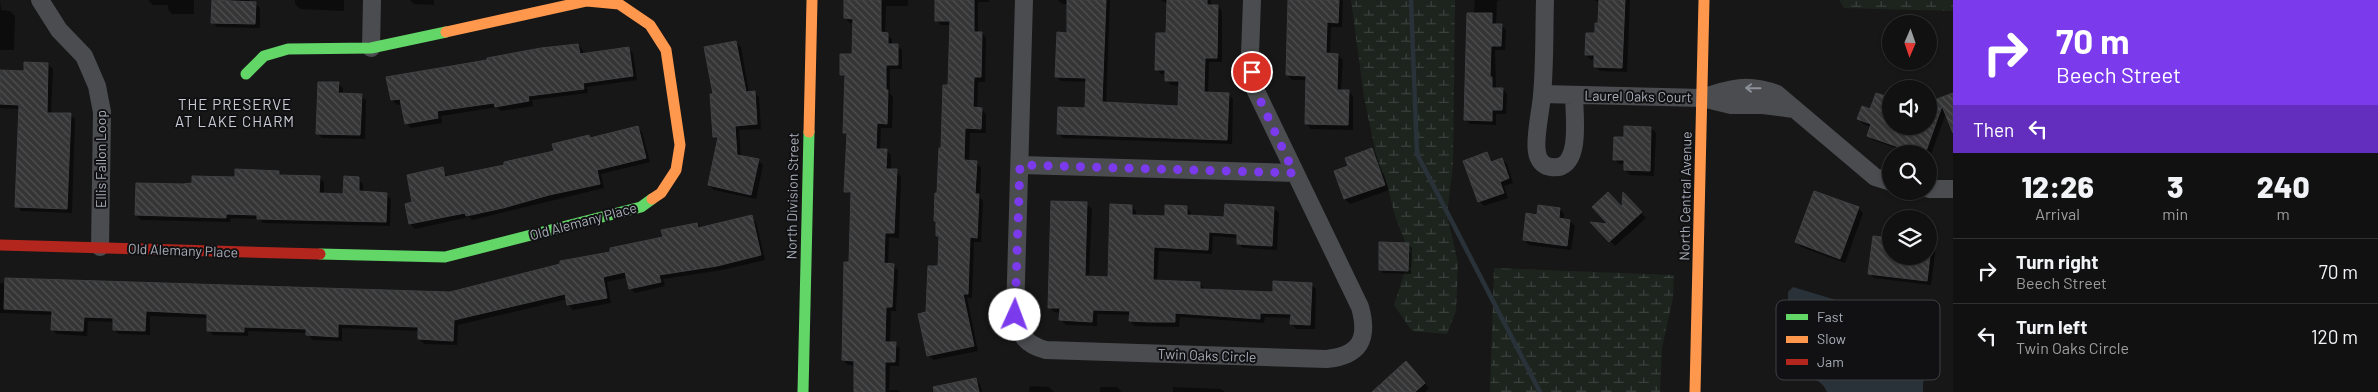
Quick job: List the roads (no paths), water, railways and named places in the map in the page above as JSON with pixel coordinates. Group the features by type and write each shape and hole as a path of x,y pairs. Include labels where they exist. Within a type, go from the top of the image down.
{"street":[{"name":"Ellis Fallon Loop","path":"40,0 59,30 84,56 97,86 102,112 100,247"},
{"path":"371,48 372,0"},
{"name":"North Division Street","path":"803,392 812,0"},
{"name":"Twin Oaks Circle","path":"1024,0 1015,315 1017,328 1024,340 1034,347 1046,350 1316,359 1341,358 1360,345 1364,332 1364,320 1360,307 1254,87 1250,54 1252,0"},
{"name":"Laurel Oaks Court","path":"1545,0 1542,94 1536,151 1541,162 1549,167 1560,168 1569,162 1574,150 1574,95"},
{"name":"North Central Avenue","path":"1695,392 1704,0"},
{"name":"Old Alemany Place","path":"0,245 445,257 642,207 661,193 676,170 680,144 666,50 650,26 620,4 587,1 371,48 288,49 264,56 246,74"},
{"name":"Laurel Oaks Court","path":"1542,94 1702,98 1731,105 1762,105 1794,109 1876,177 1882,179"},
{"path":"1020,165 1294,173"},
{"path":"1937,189 1953,189"},
{"name":"Old Alemany Place","path":"0,236 22,245"}],"waterway":[{"path":"1411,0 1417,154 1540,392"}],"district":[{"name":"THE PRESERVE AT LAKE CHARM","path":"235,112"}]}
